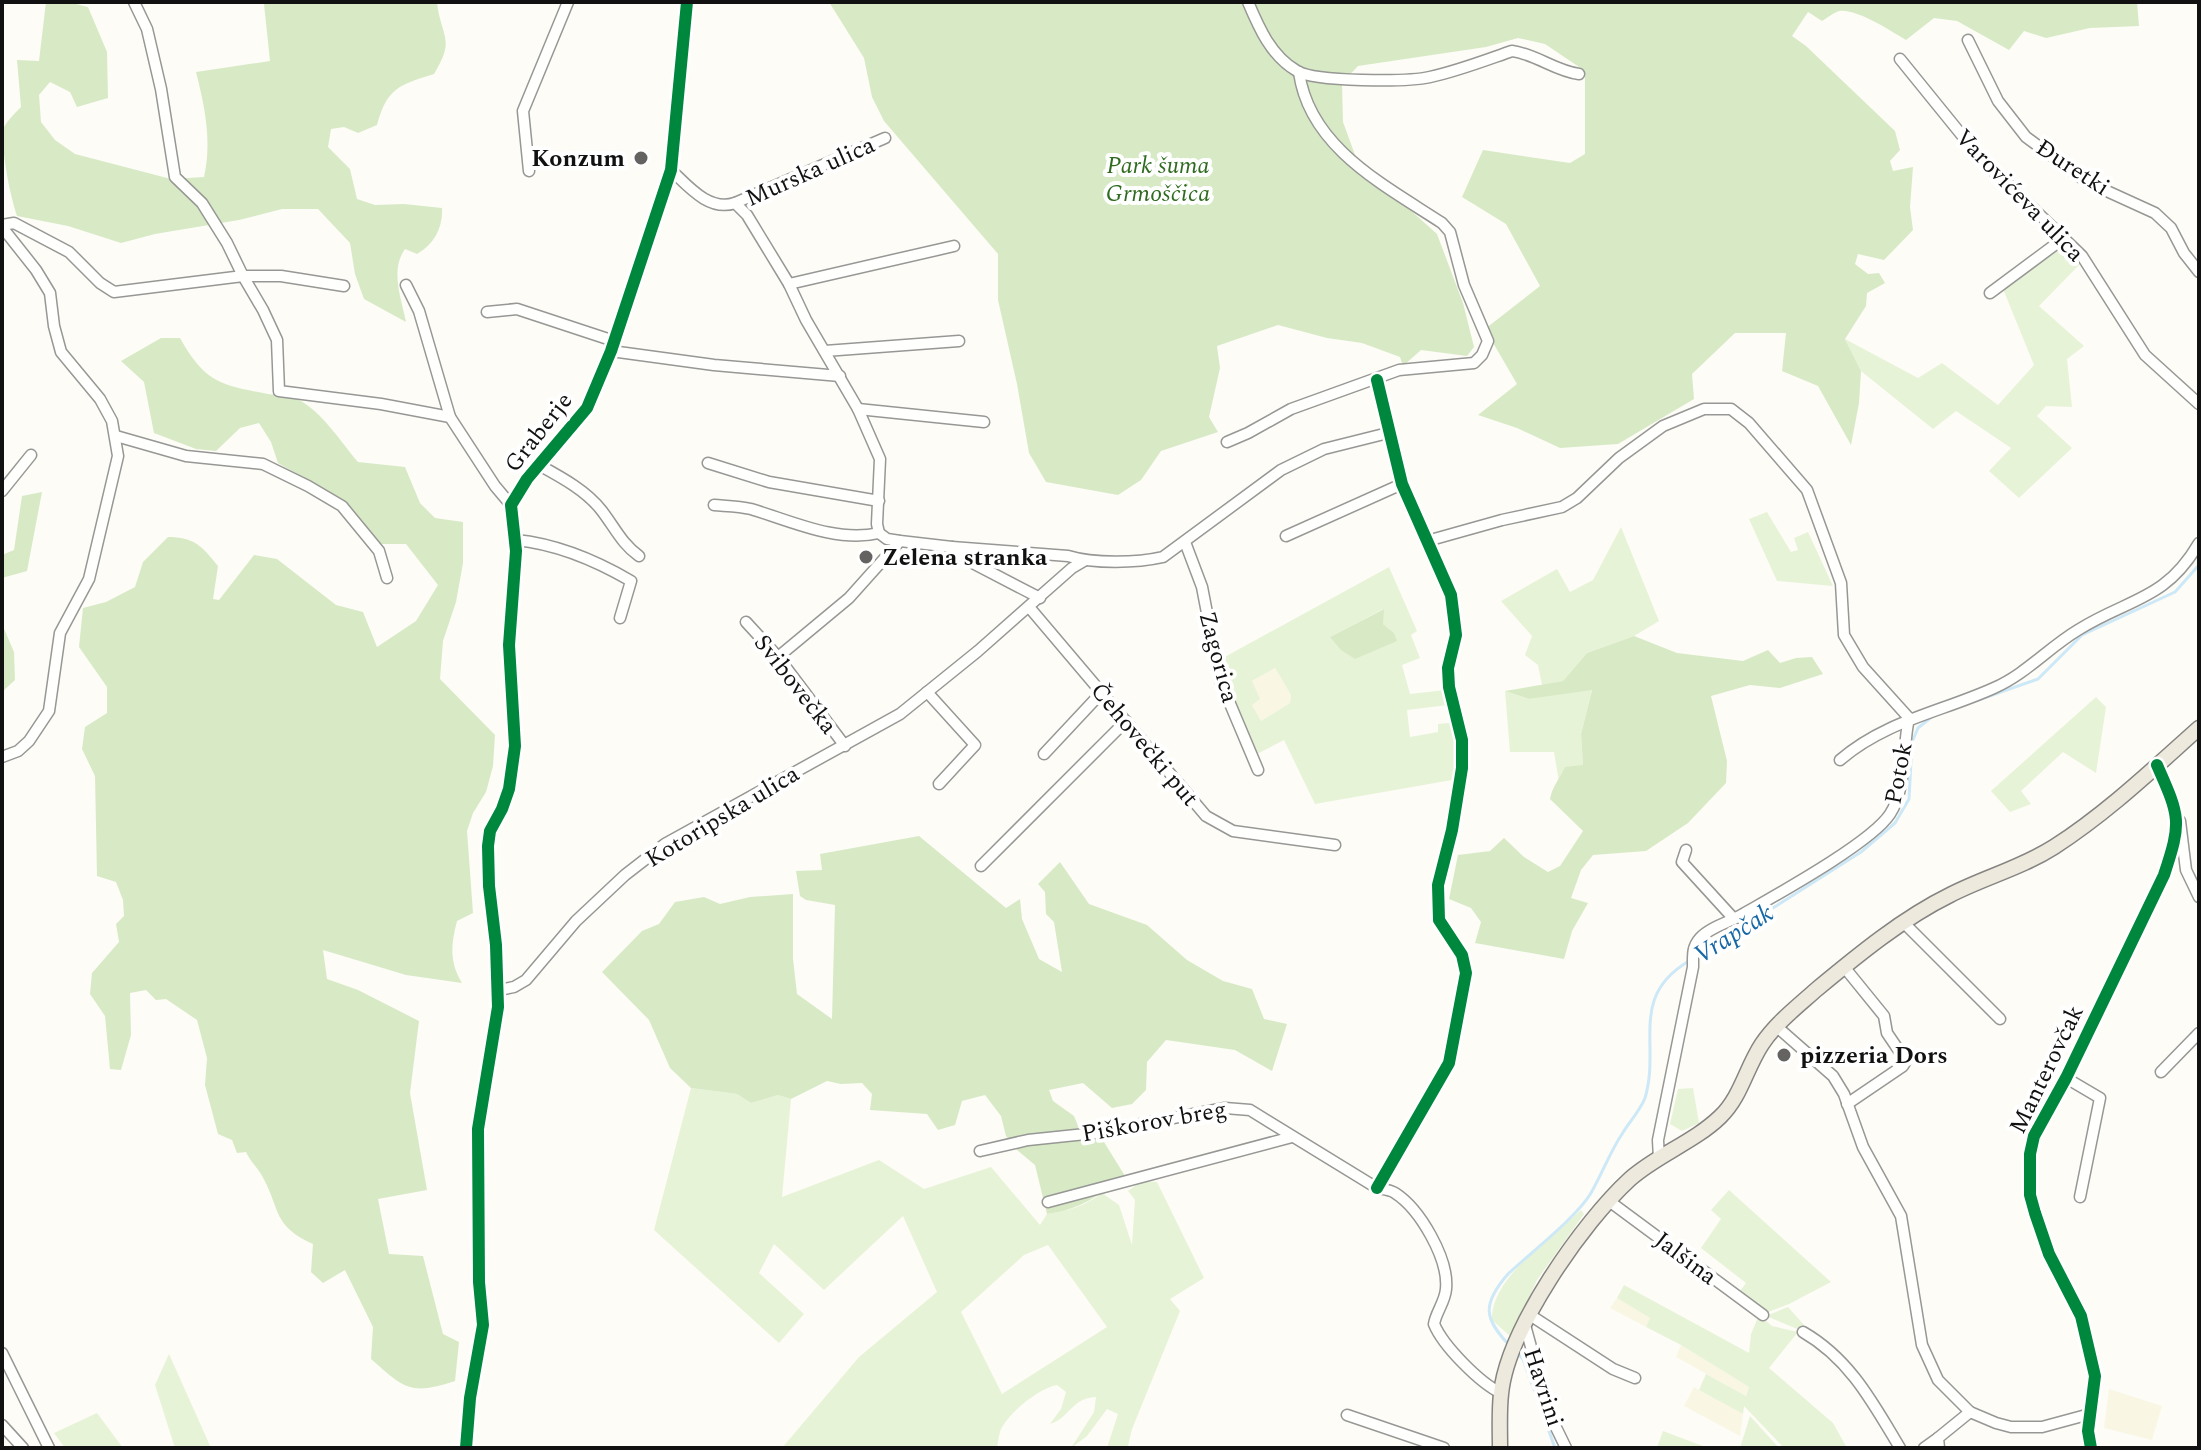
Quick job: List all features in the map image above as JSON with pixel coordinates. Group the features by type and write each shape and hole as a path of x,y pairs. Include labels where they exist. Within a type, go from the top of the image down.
{"main road":[{"path":"1500,1448 1501,1393 1515,1348 1549,1278 1609,1201 1632,1178 1711,1125 1728,1108 1760,1047 1776,1026 1904,923 1948,896 2014,869 2055,846 2199,728"}],"street":[{"path":"134,2 147,29 161,89 175,177 202,203 263,310 277,340 279,391 450,417"},
{"path":"529,171 523,111 568,2"},
{"name":"Graberje","path":"466,1448 470,1398 483,1325 479,1282 478,1129 499,990 488,846 490,831 509,789 514,760 509,645 516,540 511,505 539,465 587,408 612,346 671,170 687,2"},
{"path":"1248,2 1269,44 1299,72 1349,79 1429,77 1512,51 1525,53 1562,72 1579,74"},
{"name":"Đuretki","path":"1968,40 1998,101 2026,137 2087,182 2155,213 2171,228 2184,253 2199,272"},
{"name":"Varovićeva ulica","path":"1900,59 1986,165 2082,256 2145,355 2199,404"},
{"path":"1227,442 1291,409 1399,370 1474,363 1482,355 1488,341 1464,285 1450,232 1442,223 1337,149 1302,95 1299,72"},
{"name":"Murska ulica","path":"735,203 885,138"},
{"path":"671,170 694,192 713,204 728,206 735,203 747,215 789,284 806,320 858,409 880,459 879,533"},
{"path":"2,757 18,751 29,741 49,711 60,633 85,587 118,456 112,421 100,399 61,352 50,293 2,226 14,223 69,252 100,283 114,292 243,276 281,276 344,286"},
{"path":"1990,293 2064,238"},
{"path":"789,284 954,246"},
{"path":"406,285 419,311 450,417 511,505"},
{"path":"487,312 517,309 612,346 714,365 840,376"},
{"path":"825,351 959,341"},
{"path":"1377,380 1402,484 1451,595 1456,635 1448,668 1449,687 1462,740 1462,768 1438,885 1439,920 1462,955 1466,973 1449,1063 1377,1188"},
{"path":"858,409 984,422"},
{"path":"1427,541 1562,507 1577,498 1619,458 1663,426 1704,409 1731,409 1749,423 1807,490 1841,583 1844,635 1863,667 1909,718 1859,744 1840,760"},
{"path":"714,505 748,508 790,523 838,533 866,536 879,533 887,539 952,547 1068,556 1084,561 1098,559 1140,563 1163,557 1281,470 1324,449 1388,433"},
{"path":"116,436 186,456 263,464 308,486 342,506 379,551 387,578"},
{"path":"2,491 31,455"},
{"path":"708,463 769,482 879,501"},
{"name":"Graberje","path":"539,465 587,496 602,511 624,544 639,556"},
{"path":"1286,536 1402,484"},
{"path":"516,540 549,545 569,552 631,581 620,618"},
{"path":"778,657 849,598 900,541"},
{"name":"Zagorica","path":"1185,542 1202,587 1220,680 1258,770"},
{"name":"Potok","path":"1659,1159 1659,1137 1693,963 1693,948 1701,936 1855,845 1888,817 1898,799 1909,718 1990,690 2017,677 2076,631 2162,588 2199,543"},
{"path":"952,547 965,559 1040,598"},
{"name":"Kotoripska ulica","path":"499,990 526,980 576,921 625,875 665,844 900,714 1084,561"},
{"name":"Čehovečki put","path":"1029,607 1206,816 1233,831 1335,845"},
{"name":"Svibovečka","path":"746,622 778,657 845,746"},
{"path":"927,692 975,745 939,784"},
{"path":"1044,754 1102,692"},
{"path":"981,866 1126,721"},
{"path":"2157,765 2184,833 2186,870 2199,897"},
{"name":"Manterovčak","path":"2091,1448 2090,1414 2095,1376 2081,1316 2044,1240 2030,1195 2029,1174 2034,1136 2066,1078 2164,875 2174,843 2177,812"},
{"path":"1686,850 1682,862 1734,919"},
{"path":"1904,923 2000,1019"},
{"path":"1845,968 1884,1016 1887,1033 1906,1061 1847,1104"},
{"path":"1776,1026 1833,1076 1863,1147 1901,1216 1926,1355 1938,1380 1970,1412 1996,1423 2042,1427 2090,1414"},
{"path":"2161,1072 2199,1033"},
{"path":"2066,1078 2100,1098 2080,1197"},
{"name":"Piškorov breg","path":"980,1151 1028,1140 1095,1133 1225,1108 1250,1110 1377,1188 1395,1192 1442,1255 1446,1288 1435,1318 1437,1333 1467,1366 1501,1393"},
{"path":"1048,1202 1292,1137"},
{"name":"Jalšina","path":"1609,1201 1763,1315"},
{"path":"1528,1320 1613,1369 1635,1378"},
{"name":"Havrini","path":"1528,1320 1549,1413 1566,1448"},
{"path":"1803,1332 1821,1343 1856,1376 1900,1448"},
{"path":"2,1353 49,1448"},
{"path":"1924,1448 1938,1443 1970,1412"},
{"path":"1347,1415 1444,1448"},
{"path":"2,1425 23,1448"}],"shaded area":[{"path":"1275,668 1291,695 1290,703 1260,722 1252,705 1252,681"},
{"path":"1617,1298 1651,1318 1646,1327 1610,1308"},
{"path":"1681,1345 1749,1387 1746,1396 1676,1357"},
{"path":"1694,1387 1743,1414 1740,1436 1684,1406"},
{"path":"2109,1389 2162,1406 2152,1440 2104,1428"}],"green space":[{"path":"46,2 68,2 88,7 107,52 108,98 77,107 70,92 50,82 39,95 41,122 55,140 75,154 171,179 204,177 206,124 196,72 270,61 264,4 255,2 437,2 446,45 434,74 396,90 385,103 377,125 358,133 344,127 331,129 328,147 350,169 357,199 375,205 442,208 441,222 433,240 417,254 405,249 398,266 398,284 406,322 364,299 355,274 350,243 318,209 282,209 121,243 68,226 17,216 5,158 4,127 21,107 17,60 39,61"},
{"name":"Park šuma Grmoščica","path":"829,2 2137,2 2139,26 2090,28 2046,38 2024,31 2009,50 1957,21 1934,18 1906,40 1855,13 1839,11 1822,21 1808,12 1792,36 1895,131 1900,150 1890,161 1893,171 1913,167 1910,207 1913,230 1884,260 1858,254 1855,264 1868,274 1879,273 1885,283 1867,293 1866,306 1845,339 1861,371 1851,445 1818,386 1782,371 1786,333 1735,333 1692,374 1694,399 1618,444 1560,448 1517,428 1478,415 1517,384 1485,329 1540,286 1506,224 1462,197 1483,150 1570,163 1585,154 1585,71 1545,44 1518,38 1486,47 1358,66 1342,83 1343,122 1358,163 1437,234 1463,303 1474,347 1467,356 1421,350 1403,366 1400,357 1362,343 1327,338 1278,325 1217,346 1220,368 1209,417 1218,432 1161,451 1141,480 1118,495 1046,482 1029,453 998,300 998,254 884,121 872,97 864,58"},
{"path":"2061,244 2082,262 2039,306 2084,346 2067,359 2072,407 2046,406 2037,416 2072,448 2019,498 1989,471 2011,448 1956,411 1933,429 1861,371 1845,339 1918,378 1942,363 1998,405 2034,365 2003,289"},
{"path":"161,338 180,338 198,364 216,380 299,400 324,420 358,462 405,467 420,503 435,518 463,522 463,563 456,602 443,641 440,679 495,735 493,766 486,792 473,813 467,831 473,913 457,921 453,945 453,960 462,983 406,975 323,950 327,979 358,990 419,1021 410,1093 427,1190 378,1199 389,1254 423,1256 443,1334 459,1342 455,1381 440,1386 417,1388 400,1383 371,1359 373,1327 345,1270 323,1283 311,1272 313,1244 283,1222 261,1174 246,1152 237,1153 232,1140 218,1134 205,1085 207,1058 197,1020 166,999 156,1000 146,990 130,993 131,1035 121,1070 110,1069 105,1016 90,994 92,973 119,942 116,924 124,916 123,900 116,882 97,876 95,776 82,749 85,727 107,713 107,687 79,647 83,608 106,602 135,587 143,562 168,537 197,544 218,566 213,599 219,600 254,555 277,559 336,605 363,612 377,647 416,621 438,585 406,544 378,544 345,502 278,463 271,442 259,423 240,428 216,451 196,449 154,433 144,382 121,361"},
{"path":"42,492 27,571 2,578 2,555 14,550 22,496"},
{"path":"1767,512 1791,552 1798,550 1794,538 1808,532 1833,586 1777,581 1749,519"},
{"path":"1621,527 1659,621 1634,636 1587,653 1563,681 1542,685 1538,665 1525,655 1532,636 1501,601 1557,569 1570,592 1593,580"},
{"path":"1389,567 1417,631 1411,635 1420,658 1402,665 1410,694 1445,690 1448,705 1407,710 1410,737 1438,732 1438,724 1453,725 1457,754 1452,780 1315,804 1284,740 1257,754 1222,674 1221,659","holes":["1383,609 1383,624 1394,633 1330,637","1275,668 1291,695 1290,703 1261,721 1252,705 1260,699 1252,681"]},
{"path":"1384,609 1383,624 1394,633 1397,641 1355,659 1341,650 1330,637"},
{"path":"2,624 14,652 15,680 2,692"},
{"path":"1634,636 1677,653 1743,661 1768,650 1780,663 1812,657 1823,674 1780,688 1750,685 1711,696 1727,761 1726,783 1688,823 1646,851 1593,855 1581,870 1571,898 1588,903 1572,931 1564,959 1475,943 1481,922 1471,908 1449,899 1458,855 1490,851 1504,838 1524,857 1548,872 1560,866 1583,831 1550,799 1565,767 1583,765 1581,734 1592,690 1529,699 1505,691 1563,681 1587,653"},
{"path":"1592,689 1581,734 1583,765 1559,782 1554,752 1510,752 1505,691 1529,699"},
{"path":"2096,697 2106,707 2096,773 2063,752 2021,791 2031,804 2010,812 1991,791"},
{"path":"919,836 1006,908 1020,899 1022,919 1039,959 1062,972 1054,922 1046,914 1045,892 1038,884 1060,862 1089,904 1147,925 1187,960 1223,981 1252,989 1264,1019 1287,1024 1272,1071 1235,1050 1166,1040 1147,1062 1146,1090 1132,1104 1112,1108 1083,1083 1049,1090 1053,1101 1074,1116 1081,1133 1096,1129 1125,1176 1079,1205 1047,1214 1035,1165 1006,1136 1001,1116 985,1095 962,1101 955,1125 938,1130 927,1114 870,1110 872,1094 862,1083 827,1081 791,1099 778,1095 751,1103 737,1094 691,1088 670,1068 649,1020 602,972 642,931 659,924 675,902 704,897 720,904 750,897 793,894 793,959 797,994 832,1019 835,905 800,896 796,871 822,870 820,854"},
{"path":"691,1088 737,1094 751,1103 778,1095 791,1099 782,1197 879,1160 924,1189 991,1167 1040,1225 1047,1214 1076,1207 1102,1193 1119,1205 1132,1245 1135,1200 1128,1191 1142,1181 1157,1182 1204,1278 1170,1299 1180,1311 1128,1446 1107,1448 1118,1414 1107,1409 1087,1436 1071,1448 1094,1412 1096,1397 1081,1401 1050,1424 1061,1409 1066,1392 1057,1385 1034,1396 1011,1415 1001,1429 997,1448 782,1448 859,1357 937,1292 903,1216 824,1290 774,1244 759,1273 804,1314 779,1343 654,1230","holes":["1048,1245 1107,1327 1002,1394 961,1312 1024,1255"]},
{"path":"1693,1088 1699,1123 1682,1131 1670,1124 1678,1089"},
{"path":"1729,1190 1831,1282 1763,1314 1738,1294 1746,1283 1701,1248 1721,1219 1711,1210"},
{"path":"1581,1210 1584,1214 1537,1280 1511,1337 1492,1320 1501,1289 1525,1259"},
{"path":"1624,1285 1749,1353 1751,1334 1759,1315 1772,1326 1798,1332 1769,1368 1833,1423 1847,1448 1784,1448 1744,1406 1743,1414 1699,1390 1706,1374 1746,1396 1749,1387 1646,1327 1650,1318 1617,1298"},
{"path":"1788,1307 1814,1336 1766,1316"},
{"path":"169,1354 211,1448 175,1448 155,1385"},
{"path":"97,1413 123,1448 65,1448 54,1433"},
{"path":"1750,1416 1779,1448 1740,1448"},
{"path":"1663,1431 1708,1448 1657,1448"}],"waterway":[{"name":"Vrapčak","path":"1964,705 2038,679 2082,635 2175,592 2199,565"},
{"name":"Vrapčak","path":"1696,957 1861,852 1895,823 1909,799 1912,742 1918,728 1934,715"},
{"name":"Vrapčak","path":"1511,1347 1491,1320 1489,1312 1493,1295 1508,1274 1564,1224 1591,1193 1645,1098 1649,1078 1652,1006 1670,975 1689,961"},
{"name":"Vrapčak","path":"1516,1352 1523,1359 1555,1448"}],"cycle path":[{"path":"466,1448 470,1398 483,1325 479,1282 478,1129 498,1007 488,846 490,831 509,789 515,746 509,645 516,551 511,505 527,479 587,408 611,351 671,170 687,2"},
{"path":"1377,380 1402,484 1451,595 1456,635 1448,668 1449,687 1462,740 1462,768 1452,830 1438,885 1439,920 1462,955 1466,973 1449,1063 1377,1188"},
{"path":"2091,1448 2088,1431 2095,1376 2081,1316 2049,1254 2035,1213 2030,1195 2030,1154 2034,1136 2066,1078 2164,875 2174,842 2176,819 2157,765"}],"place":[{"name":"Konzum","path":"641,158"},
{"name":"Zelena stranka","path":"866,557"},
{"name":"pizzeria Dors","path":"1784,1055"}]}
